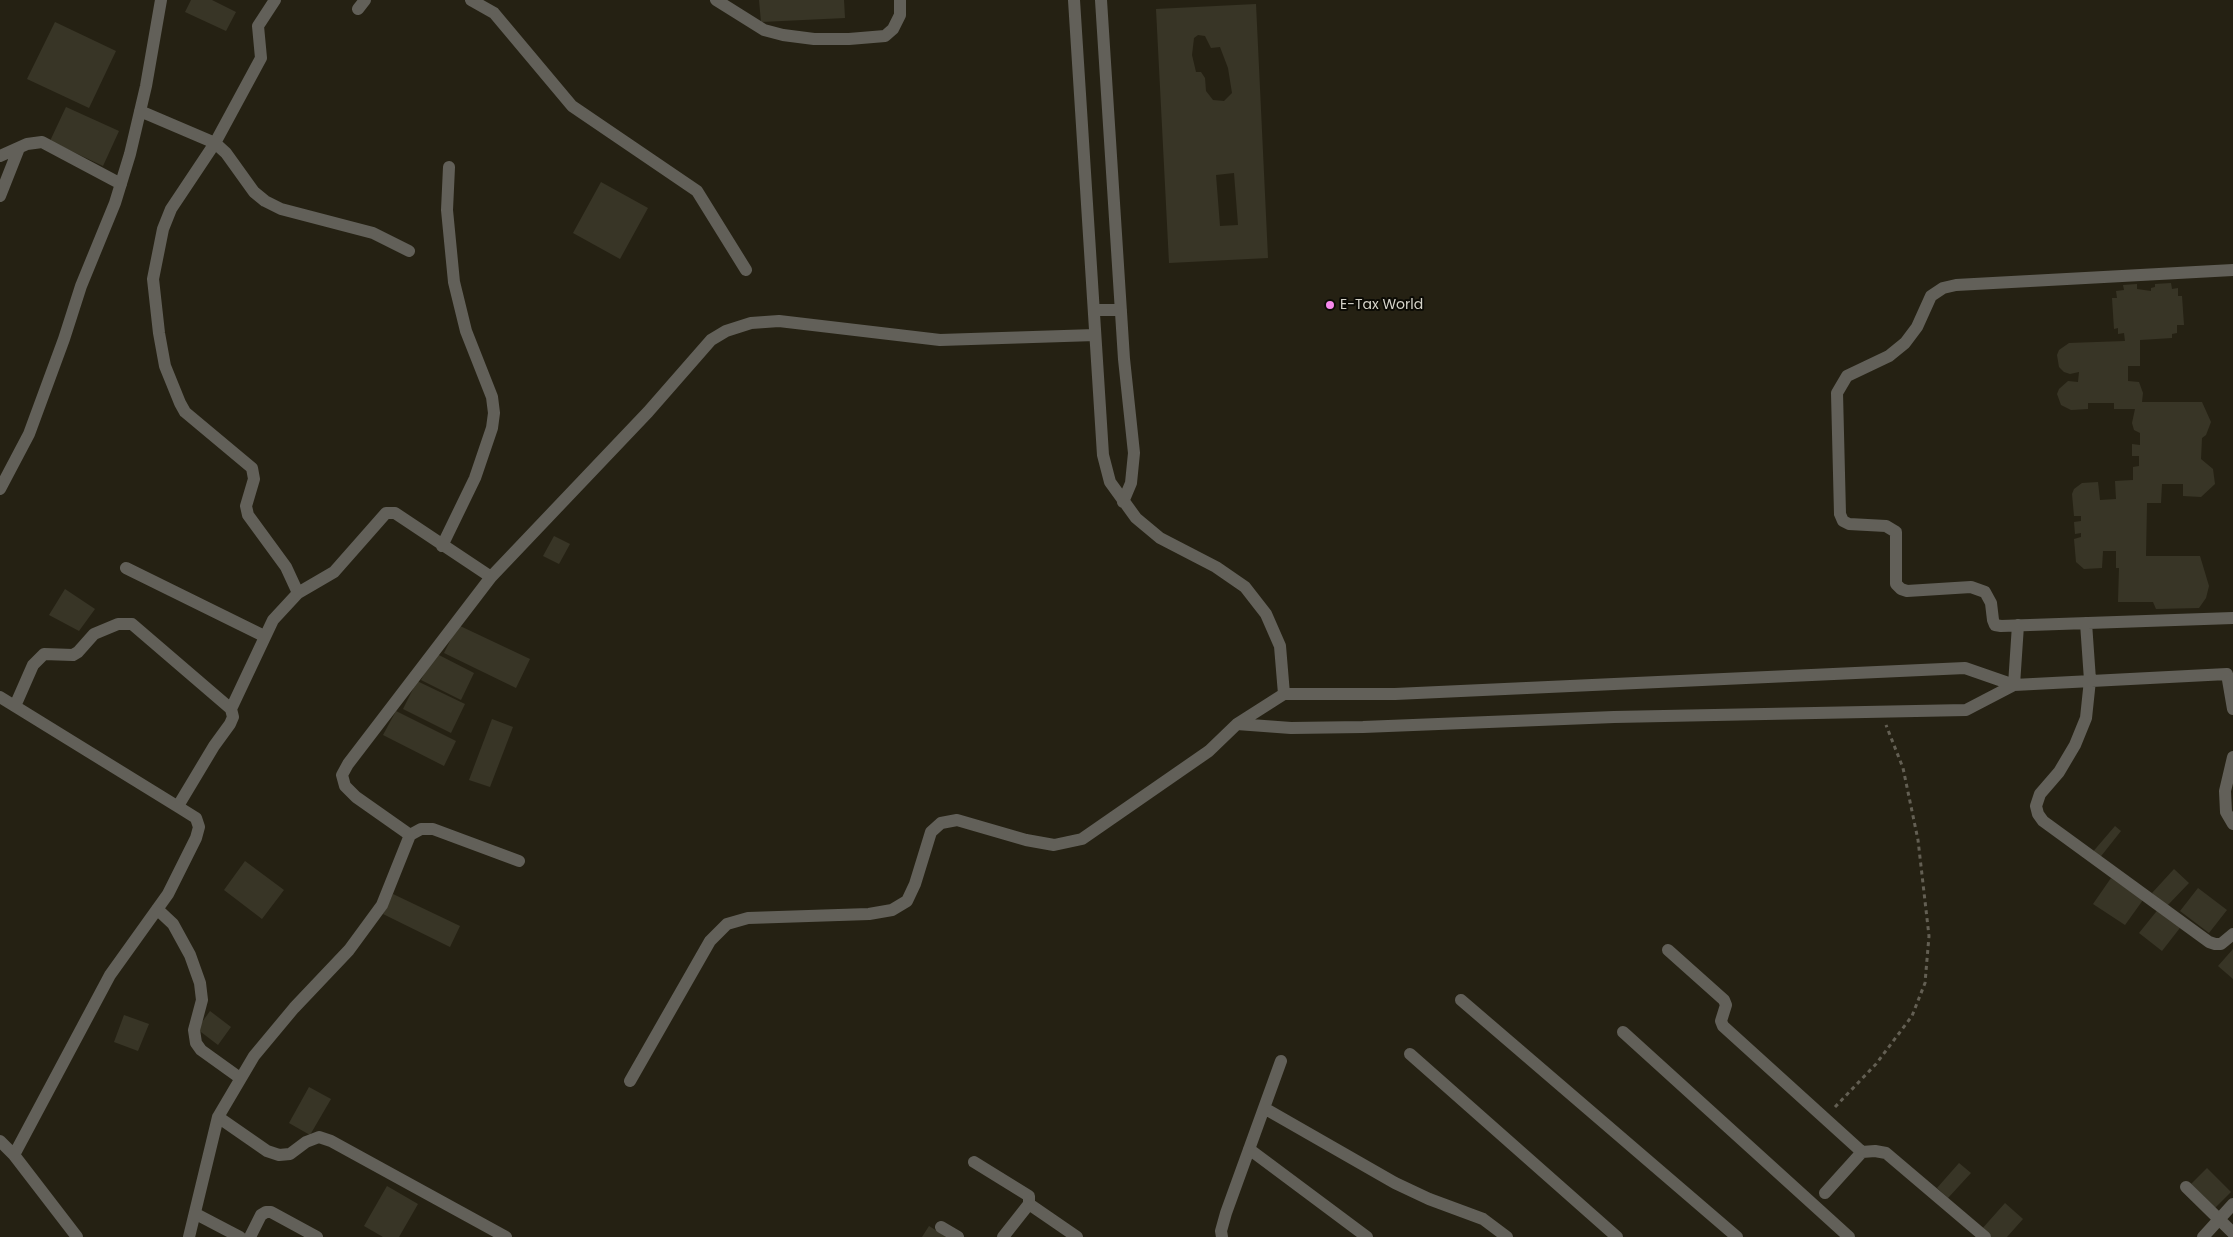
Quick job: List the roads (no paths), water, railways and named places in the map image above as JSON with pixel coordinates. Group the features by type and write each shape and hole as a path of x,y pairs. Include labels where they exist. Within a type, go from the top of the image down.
{"street":[{"path":"0,489 29,434 64,339 81,286 121,184 140,111 162,0"},
{"path":"275,0 258,26 261,58 215,143 182,191 163,229 153,279 159,333 170,379 185,412 252,468 254,479 246,506 248,515 286,567 298,593"},
{"path":"472,0 494,13 572,106 697,191 746,270"},
{"path":"716,0 764,30 783,35 814,39 849,39 885,36 893,29 900,14 900,0"},
{"path":"1074,0 1103,455 1110,482 1136,518 1160,538 1216,567 1245,587 1266,614 1280,646 1284,694"},
{"path":"1101,0 1121,310 1134,453 1131,483 1123,502"},
{"path":"140,111 215,143 226,153 254,192 265,201 280,209 373,233 408,251"},
{"path":"0,156 27,144 42,142 121,184"},
{"path":"0,196 18,148"},
{"path":"442,546 475,478 492,428 494,413 492,397 466,331 454,282 447,210 449,167"},
{"path":"2233,270 1976,284 1943,288 1931,296 1917,327 1905,343 1889,356 1847,376 1837,393 1840,514 1843,521 1849,524 1886,526 1896,532 1896,584 1901,589 1907,591 1971,587 1985,592 1991,604 1995,625 2233,618"},
{"path":"1094,310 1121,310"},
{"path":"410,835 356,797 344,786 342,775 348,764 387,710 491,577 648,412 711,340 726,331 750,323 779,321 940,340 1096,335"},
{"path":"231,709 273,620 298,593 334,572 386,513 395,513 491,577"},
{"path":"126,568 264,636"},
{"path":"15,706 37,658 44,654 73,655 94,634 126,622 132,624 231,709 233,717 230,724 214,746 178,806"},
{"path":"2086,623 2090,680 2086,718 2075,745 2059,772 2040,794 2036,806 2038,814 2043,821 2209,942 2222,944 2233,934"},
{"path":"2014,685 2018,625"},
{"path":"630,1081 710,940 727,924 748,918 869,914 892,910 907,901 915,884 931,832 941,823 957,820 1026,840 1054,845 1082,839 1209,751 1237,724 1284,694 1395,694 1965,668 2014,685 2230,673 2233,709"},
{"path":"1237,724 1291,728 1363,727 1880,710 1966,710 2014,685"},
{"path":"0,697 178,806 196,818 199,828 196,838 168,894 110,975 14,1154"},
{"path":"2233,757 2225,791 2226,812 2233,824"},
{"path":"189,1237 196,1214 204,1168 218,1117 254,1056 294,1008 350,950 382,905 410,835 421,829 433,829 519,861"},
{"path":"157,909 173,924 200,983 202,1000 194,1030 196,1044 201,1050 240,1078"},
{"path":"1668,950 1724,1000 1726,1005 1721,1021 1723,1026 1862,1152"},
{"path":"1461,1000 1737,1237"},
{"path":"1623,1032 1849,1237"},
{"path":"1410,1054 1617,1237"},
{"path":"1222,1237 1221,1231 1226,1213 1281,1061"},
{"path":"1264,1108 1395,1183 1429,1199 1482,1219 1507,1237"},
{"path":"218,1117 267,1151 278,1155 290,1154 306,1142 319,1137 332,1141 506,1237"},
{"path":"0,1141 14,1154 77,1237"},
{"path":"1249,1149 1367,1237"},
{"path":"1825,1193 1862,1152 1875,1151 1886,1154 1985,1237"},
{"path":"974,1162 1029,1196 1029,1204 1003,1237"},
{"path":"2186,1187 2233,1233"},
{"path":"1029,1204 1076,1237"},
{"path":"2202,1237 2233,1204"},
{"path":"250,1237 261,1216 266,1212 271,1212 317,1237"},
{"path":"196,1214 240,1237"},
{"path":"942,1227 958,1237"}],"place":[{"name":"E-Tax World","path":"1330,305"}]}
